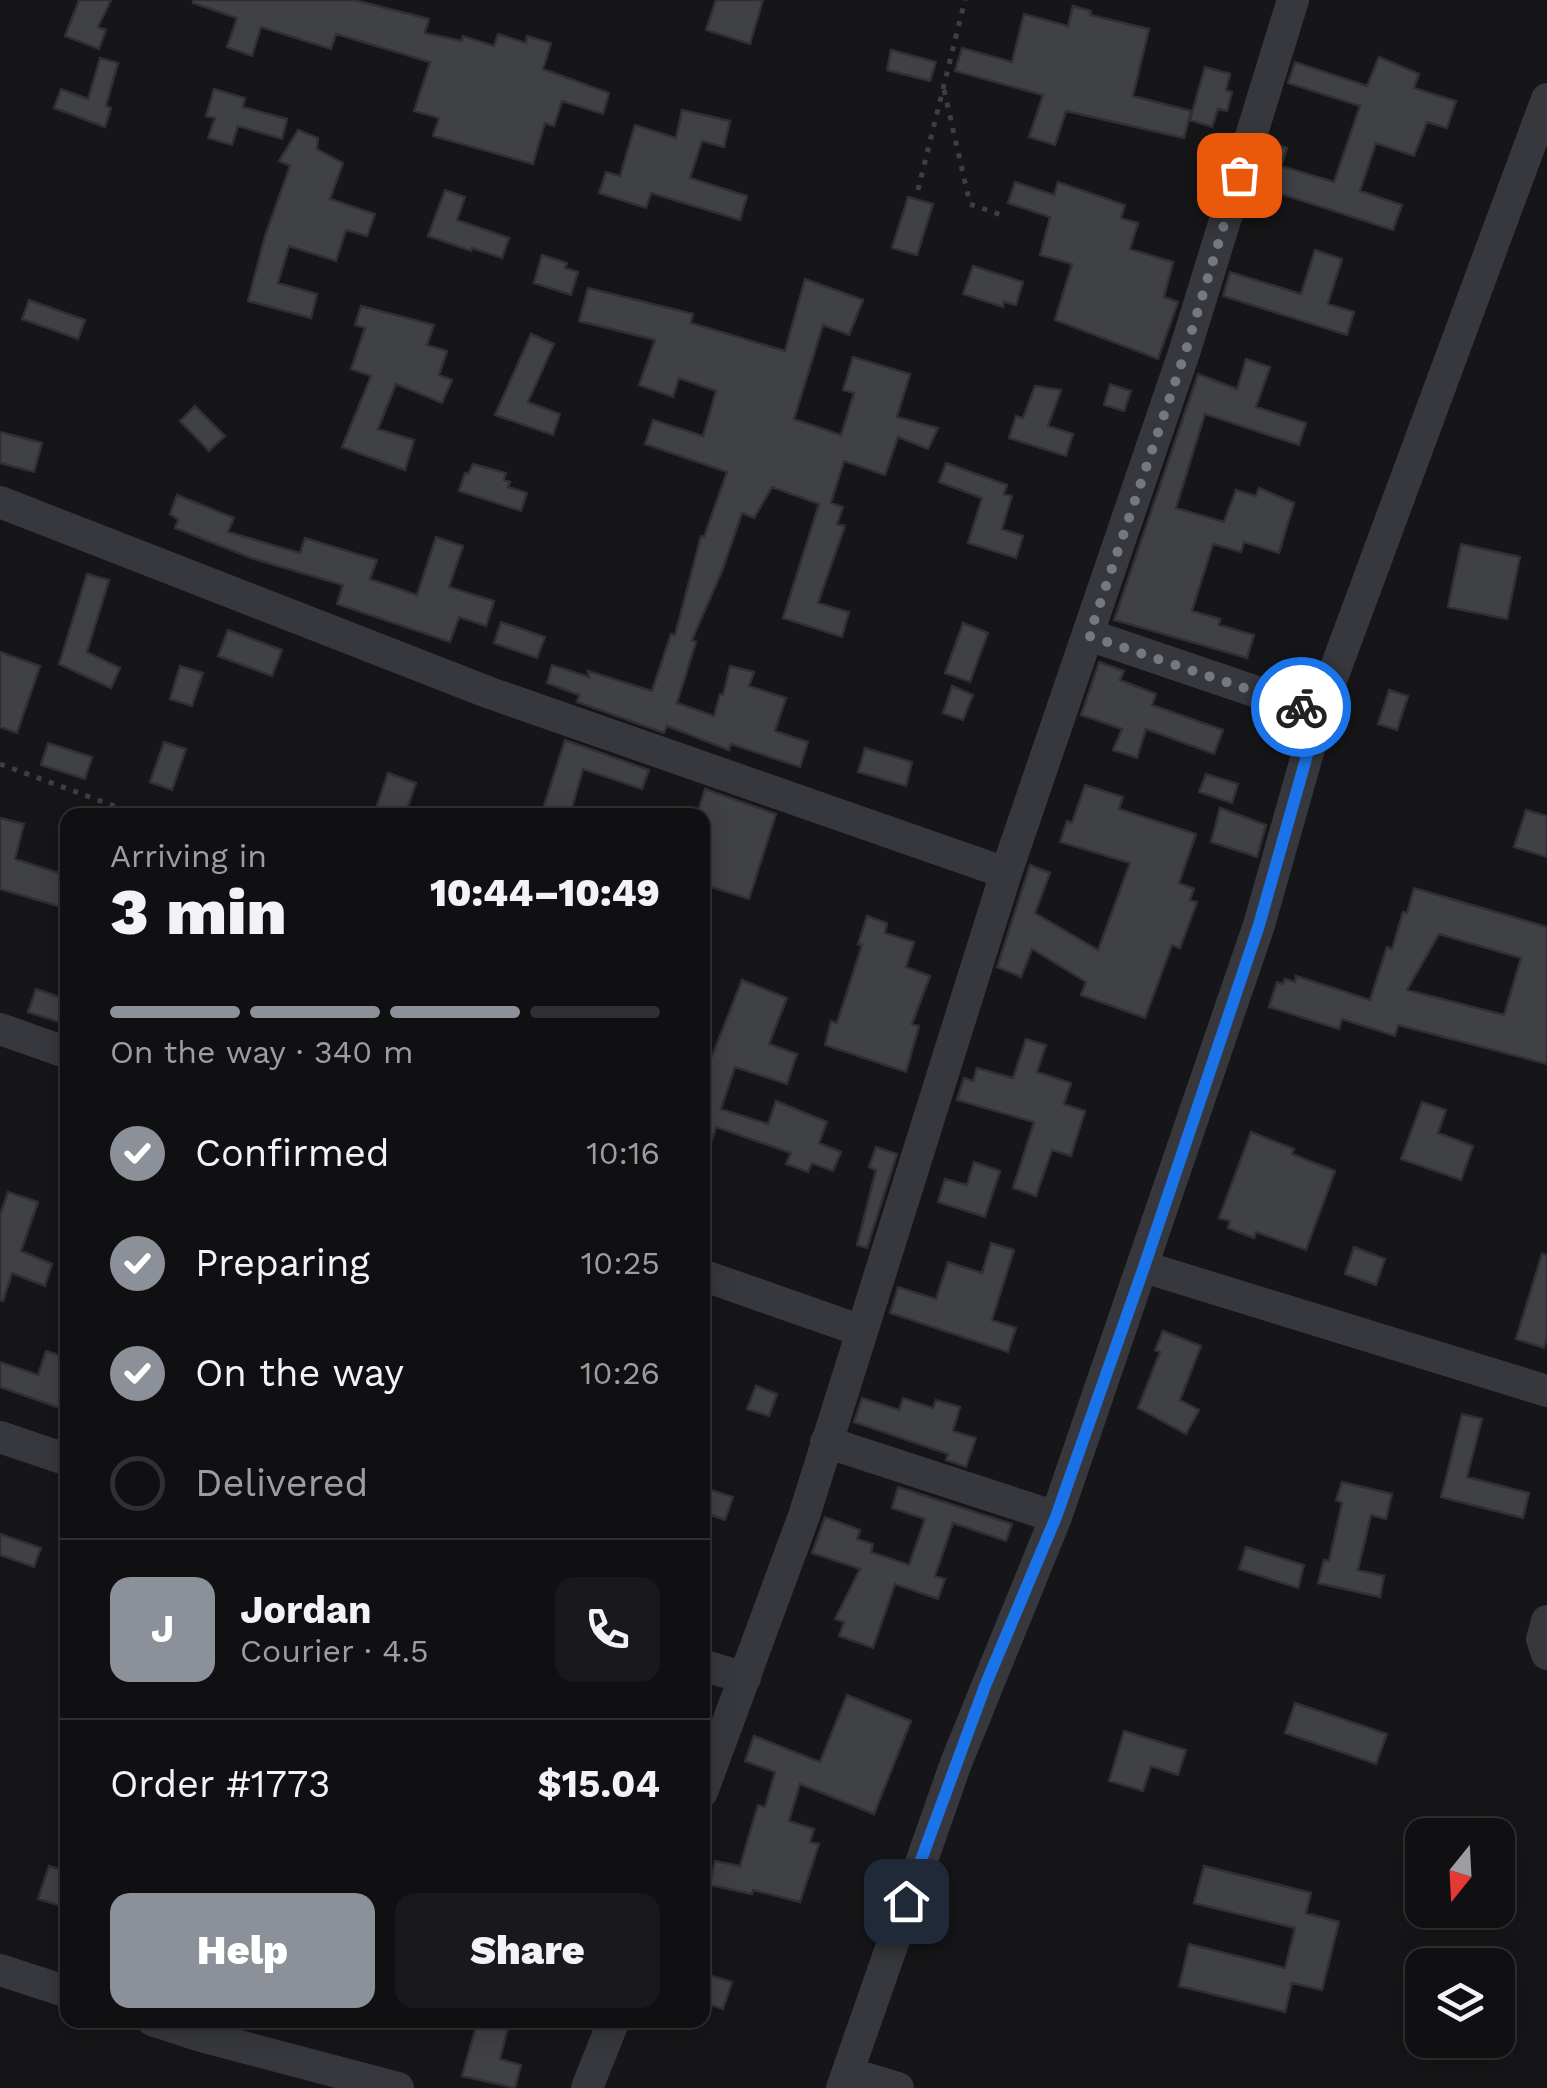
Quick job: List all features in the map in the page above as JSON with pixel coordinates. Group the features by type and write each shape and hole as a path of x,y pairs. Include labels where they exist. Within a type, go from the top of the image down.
{"street":[{"path":"710,1771 826,1442 1006,873 1186,350 1293,0"},
{"path":"898,2088 845,2080 973,1716 1056,1517 1259,925 1319,713 1547,99"},
{"path":"0,502 490,693 1006,873"},
{"path":"1089,636 1319,713"},
{"path":"0,1030 60,1050"},
{"path":"1144,1267 1547,1391"},
{"path":"710,1279 862,1331"},
{"path":"0,1437 60,1457"},
{"path":"826,1442 1056,1517"},
{"path":"1547,1620 1542,1638 1547,1654"},
{"path":"710,1667 746,1678"},
{"path":"0,1970 60,1989"},
{"path":"176,2028 398,2088"},
{"path":"587,2088 611,2028"}],"path":[{"path":"918,190 965,0"},
{"path":"944,86 970,204 1004,216"},
{"path":"0,764 120,808"}],"building":[{"path":"79,0 111,0 98,27 106,30 99,49 65,36"},
{"path":"193,0 354,0 429,19 425,33 462,41 463,36 494,46 498,34 526,43 527,36 551,43 543,69 609,93 603,114 562,101 554,126 545,123 533,164 433,136 439,118 414,111 430,62 336,34 331,49 261,27 252,56 227,47 237,18"},
{"path":"716,0 763,0 750,44 706,30"},
{"path":"1073,6 1091,11 1090,15 1149,29 1133,96 1191,111 1184,138 1066,111 1055,145 1029,137 1043,95 955,71 962,48 1012,62 1024,14 1068,26"},
{"path":"891,50 936,62 930,81 887,70"},
{"path":"1379,57 1419,74 1414,88 1456,101 1447,128 1427,122 1414,156 1376,143 1360,191 1402,205 1393,230 1256,186 1270,142 1287,148 1281,166 1334,182 1360,106 1288,83 1295,62 1367,86"},
{"path":"100,58 118,63 106,106 111,108 105,127 54,108 61,89 88,99"},
{"path":"1205,67 1230,74 1226,90 1232,92 1227,111 1218,109 1212,127 1190,120"},
{"path":"214,89 245,98 243,107 287,119 282,139 238,126 232,145 208,138 215,118 206,116"},
{"path":"682,110 730,121 724,147 702,141 690,178 747,196 740,220 651,193 646,208 599,193 606,172 620,176 635,125 676,138"},
{"path":"298,130 318,138 317,149 343,163 330,199 375,214 367,236 346,230 336,261 289,246 278,283 317,294 311,318 248,301 265,236 290,166 279,161"},
{"path":"1015,182 1054,195 1058,182 1125,205 1121,218 1138,223 1130,249 1173,262 1164,297 1178,302 1158,359 1055,320 1072,264 1040,255 1050,217 1008,203"},
{"path":"445,190 465,197 457,220 509,238 502,258 428,236"},
{"path":"908,197 933,204 917,255 892,248"},
{"path":"1315,250 1342,259 1328,304 1354,312 1347,335 1223,296 1230,272 1301,294"},
{"path":"542,255 567,263 565,268 578,272 571,295 534,283"},
{"path":"973,266 1023,282 1016,305 1004,302 1003,307 963,294"},
{"path":"805,279 863,300 849,335 823,325 794,419 841,435 854,393 843,390 853,357 910,374 897,417 938,428 928,449 898,437 885,475 844,461 831,503 843,507 837,524 845,526 818,603 849,612 842,637 783,618 819,504 772,487 754,518 742,513 692,640 696,642 677,703 714,716 730,666 754,672 749,686 786,698 775,731 808,742 800,767 731,744 729,750 667,726 664,733 577,702 579,695 547,683 552,665 589,677 588,671 652,691 671,634 675,635 701,536 704,537 727,472 645,444 653,420 703,436 716,391 679,378 673,397 639,385 655,340 579,321 588,288 693,314 691,323 785,351"},
{"path":"29,300 85,320 78,339 22,319"},
{"path":"361,306 434,325 427,345 447,351 439,375 452,380 442,403 396,384 378,429 414,440 405,470 342,447 371,376 351,369 365,328 355,325"},
{"path":"531,334 554,344 528,402 560,414 553,435 495,415"},
{"path":"1246,359 1270,367 1256,407 1306,423 1299,445 1205,414 1176,508 1224,522 1236,490 1256,496 1259,488 1294,503 1279,553 1244,542 1241,552 1213,544 1192,611 1220,619 1219,625 1254,635 1247,658 1114,620 1198,374 1237,389"},
{"path":"1110,384 1131,391 1124,411 1104,405"},
{"path":"1035,386 1061,390 1048,426 1073,434 1066,456 1009,438 1016,416 1023,418"},
{"path":"195,406 225,436 209,451 180,421"},
{"path":"0,432 42,443 34,472 0,463"},
{"path":"946,463 1007,485 1004,494 1012,496 1002,529 1023,536 1016,558 968,543 982,498 939,482"},
{"path":"473,464 506,473 508,487 527,493 521,511 459,491"},
{"path":"177,495 234,518 228,532 300,553 305,538 377,560 370,579 417,595 436,537 463,546 449,587 494,601 486,626 459,617 450,642 337,604 343,585 251,558 175,528 178,520 170,514"},
{"path":"1461,544 1520,557 1507,619 1448,607"},
{"path":"87,574 109,580 87,652 120,668 111,688 59,664"},
{"path":"501,622 545,637 537,658 494,643"},
{"path":"963,623 988,633 970,682 945,673"},
{"path":"228,630 282,650 272,676 218,656"},
{"path":"0,652 40,666 17,733 0,727"},
{"path":"1099,662 1124,671 1120,680 1156,694 1152,705 1223,730 1214,754 1146,729 1137,758 1113,750 1122,729 1081,715"},
{"path":"180,666 203,673 192,706 170,699"},
{"path":"952,686 973,695 963,720 943,713"},
{"path":"1389,690 1408,696 1397,730 1378,724"},
{"path":"565,740 649,770 642,789 583,769 572,808 543,808"},
{"path":"164,742 186,749 172,790 150,782"},
{"path":"48,743 92,757 85,779 41,765"},
{"path":"865,748 912,762 906,786 858,772"},
{"path":"388,773 416,783 407,808 376,808"},
{"path":"1206,774 1238,784 1232,803 1199,792"},
{"path":"1085,785 1123,797 1119,809 1196,834 1179,883 1194,889 1190,900 1197,902 1180,948 1172,945 1145,1018 1081,995 1086,982 1032,949 1021,977 997,967 1030,865 1050,873 1035,913 1098,950 1130,863 1060,842 1067,821 1072,823"},
{"path":"705,789 776,814 749,899 710,887 710,808 699,808"},
{"path":"1220,808 1266,825 1257,857 1211,842"},
{"path":"1526,810 1547,816 1547,857 1514,847"},
{"path":"0,818 24,824 15,859 60,873 60,907 0,889"},
{"path":"1414,888 1547,927 1547,1064 1398,1025 1395,1036 1342,1019 1339,1029 1269,1007 1277,982 1295,982 1296,976 1370,1000 1387,947 1392,949 1403,912 1407,913","holes":["1439,934 1521,958 1504,1015 1407,990"]},
{"path":"867,916 887,923 885,933 914,942 906,967 930,976 912,1024 919,1026 906,1072 825,1045 831,1021 837,1023 862,945 858,944"},
{"path":"742,980 787,998 769,1044 797,1054 787,1084 735,1067 721,1109 768,1124 776,1101 827,1122 819,1143 841,1152 833,1171 812,1163 808,1172 786,1164 791,1153 716,1127 710,1146 712,1056"},
{"path":"36,989 60,997 60,1022 28,1012"},
{"path":"1026,1039 1046,1045 1037,1072 1071,1083 1064,1104 1085,1111 1071,1156 1052,1150 1036,1196 1013,1188 1034,1122 957,1100 964,1078 973,1081 977,1068 1013,1078"},
{"path":"1422,1102 1446,1110 1438,1133 1473,1146 1461,1180 1401,1159"},
{"path":"1251,1132 1335,1171 1306,1250 1256,1232 1254,1238 1228,1228 1230,1221 1219,1218"},
{"path":"876,1147 897,1154 867,1248 857,1245 876,1170 869,1167"},
{"path":"974,1162 1000,1171 985,1217 938,1202 945,1179 967,1185"},
{"path":"8,1192 38,1202 21,1251 52,1264 45,1286 12,1273 3,1301 0,1215"},
{"path":"991,1243 1014,1250 992,1320 1016,1328 1008,1352 890,1313 898,1287 936,1299 948,1262 982,1273"},
{"path":"1354,1247 1385,1259 1376,1285 1345,1274"},
{"path":"1542,1254 1547,1255 1544,1348 1516,1339"},
{"path":"1163,1331 1201,1346 1180,1400 1199,1410 1186,1434 1138,1408 1160,1352 1155,1350"},
{"path":"46,1351 60,1355 60,1408 0,1387 0,1362 38,1375"},
{"path":"756,1386 777,1394 769,1416 747,1409"},
{"path":"862,1398 899,1410 903,1398 933,1408 936,1400 960,1407 953,1431 976,1438 966,1467 946,1460 948,1454 854,1422"},
{"path":"1462,1414 1482,1419 1467,1477 1529,1493 1523,1518 1441,1497"},
{"path":"1342,1482 1392,1494 1386,1519 1371,1515 1358,1570 1384,1576 1380,1597 1318,1583 1324,1560 1329,1561 1342,1503 1336,1500"},
{"path":"898,1487 1012,1524 1006,1541 953,1523 935,1576 945,1579 938,1599 895,1584 873,1648 839,1636 844,1622 835,1619 860,1569 812,1553 825,1517 860,1530 857,1539 873,1544 871,1552 909,1565 925,1519 892,1508"},
{"path":"710,1490 733,1497 725,1520 710,1515"},
{"path":"0,1534 41,1548 34,1567 0,1555"},
{"path":"1246,1547 1304,1565 1298,1588 1239,1569"},
{"path":"847,1695 911,1721 874,1814 800,1784 789,1821 814,1829 810,1842 819,1844 800,1902 753,1890 752,1894 710,1885 715,1861 740,1866 758,1805 765,1807 775,1772 745,1761 754,1736 820,1762"},
{"path":"1295,1703 1387,1734 1376,1764 1285,1733"},
{"path":"1124,1731 1186,1750 1178,1775 1151,1766 1143,1791 1109,1781"},
{"path":"49,1866 60,1869 60,1906 38,1899"},
{"path":"1204,1866 1311,1893 1306,1913 1339,1922 1322,1990 1292,1983 1285,2012 1179,1986 1189,1944 1285,1968 1295,1928 1194,1903"},
{"path":"710,1975 732,1982 723,2009 710,2005"},
{"path":"476,2028 508,2028 500,2059 521,2065 515,2088 462,2076"}],"way so far":[{"path":"1239,175 1186,350 1089,636 1301,707"}],"route":[{"path":"906,1901 985,1686 1056,1517 1259,925 1319,713 1301,707"}]}
